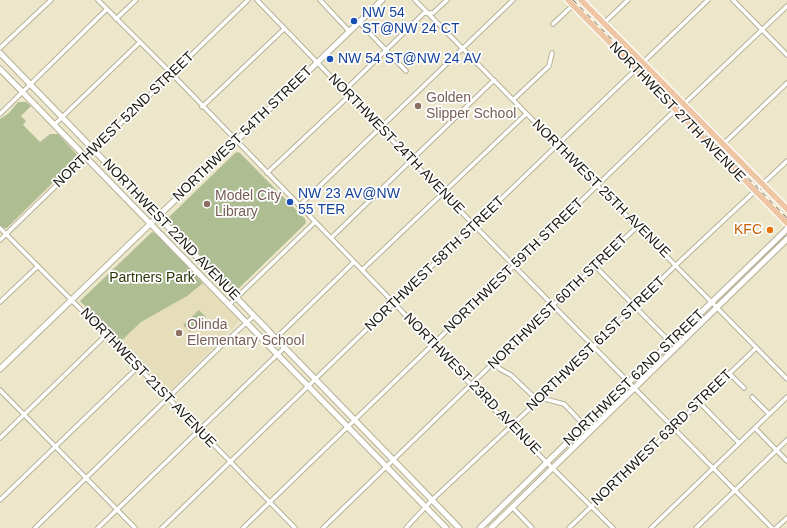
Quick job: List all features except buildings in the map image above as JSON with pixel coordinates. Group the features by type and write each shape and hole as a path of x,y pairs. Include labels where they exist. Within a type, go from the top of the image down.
{"main road":[{"name":"NORTHWEST 54TH STREET","path":"0,369 382,0"},
{"name":"NORTHWEST 27TH AVENUE","path":"568,0 787,223"},
{"name":"NORTHWEST 27TH AVENUE","path":"581,0 787,209"},
{"name":"NORTHWEST 22ND AVENUE","path":"0,53 459,528"},
{"name":"NORTHWEST 22ND AVENUE","path":"0,69 446,528"},
{"name":"NORTHWEST 62ND STREET","path":"480,528 787,229"},
{"name":"NORTHWEST 62ND STREET","path":"490,528 553,468 634,387 718,308 787,239"}],"street":[{"path":"0,48 51,0"},
{"name":"NORTHWEST 23RD AVENUE","path":"98,0 331,238 511,426 613,528"},
{"path":"116,19 136,0"},
{"name":"NORTHWEST 52ND STREET","path":"0,240 248,0"},
{"name":"NORTHWEST 24TH AVENUE","path":"257,0 474,225 772,528"},
{"path":"320,0 349,31"},
{"name":"NORTHWEST 25TH AVENUE","path":"415,0 526,114 598,184 787,379"},
{"path":"344,91 424,13 433,13 447,0"},
{"path":"299,206 513,0"},
{"path":"604,23 628,0"},
{"name":"NORTHWEST 58TH STREET","path":"162,528 708,0"},
{"path":"733,0 787,55"},
{"path":"553,24 573,5"},
{"name":"NORTHWEST 59TH STREET","path":"243,528 598,184 787,6"},
{"path":"0,114 107,10"},
{"path":"359,22 406,71"},
{"path":"202,107 284,29"},
{"path":"54,125 139,43"},
{"path":"513,100 549,66 552,53"},
{"path":"331,238 494,80"},
{"path":"716,151 787,82"},
{"path":"268,174 349,96"},
{"path":"362,270 526,114"},
{"name":"NORTHWEST 61ST STREET","path":"406,528 427,508 432,500 541,398 676,265 787,161"},
{"path":"230,304 315,222"},
{"name":"NORTHWEST 60TH STREET","path":"323,528 388,467 553,305 638,226"},
{"name":"NORTHWEST 21ST AVENUE","path":"0,228 295,528"},
{"path":"269,345 354,262"},
{"path":"0,302 38,266"},
{"path":"595,266 670,342"},
{"path":"35,528 224,343 254,316"},
{"path":"0,438 106,335"},
{"path":"98,528 284,348"},
{"name":"NORTHWEST 63RD STREET","path":"569,528 756,348"},
{"path":"494,363 500,370 511,375 535,398 541,398 564,404 585,426"},
{"path":"0,500 138,367"},
{"path":"729,373 744,388"},
{"path":"0,390 135,528"},
{"path":"752,397 769,414"},
{"path":"651,528 787,397"},
{"path":"699,402 739,443"},
{"path":"755,428 787,461"},
{"path":"696,528 787,440"},
{"path":"512,507 532,528"},
{"path":"776,528 787,518"}],"shaded area":[{"name":"Olinda Elementary School","path":"203,283 239,320 239,322 171,390 168,390 120,342 141,322 187,296"}],"green space":[{"path":"18,102 26,102 31,106 21,116 26,121 23,125 40,142 50,134 58,134 79,157 7,228 3,228 0,225 0,119 9,113"},
{"path":"238,152 305,219 306,222 238,289 233,289 168,221 168,218 235,153"},
{"name":"Partners Park","path":"152,232 156,234 203,283 187,296 141,322 120,342 80,301"},
{"path":"199,310 206,317 190,332 183,325"}],"railway":[{"path":"573,0 787,218"}],"place":[{"name":"NW 54 ST@NW 24 CT","path":"354,21"},
{"name":"NW 54 ST@NW 24 AV","path":"330,59"},
{"name":"Golden Slipper School","path":"418,106"},
{"name":"NW 23 AV@NW 55 TER","path":"290,202"},
{"name":"Model City Library","path":"207,204"},
{"name":"KFC","path":"770,230"},
{"name":"Olinda Elementary School","path":"179,333"}]}
